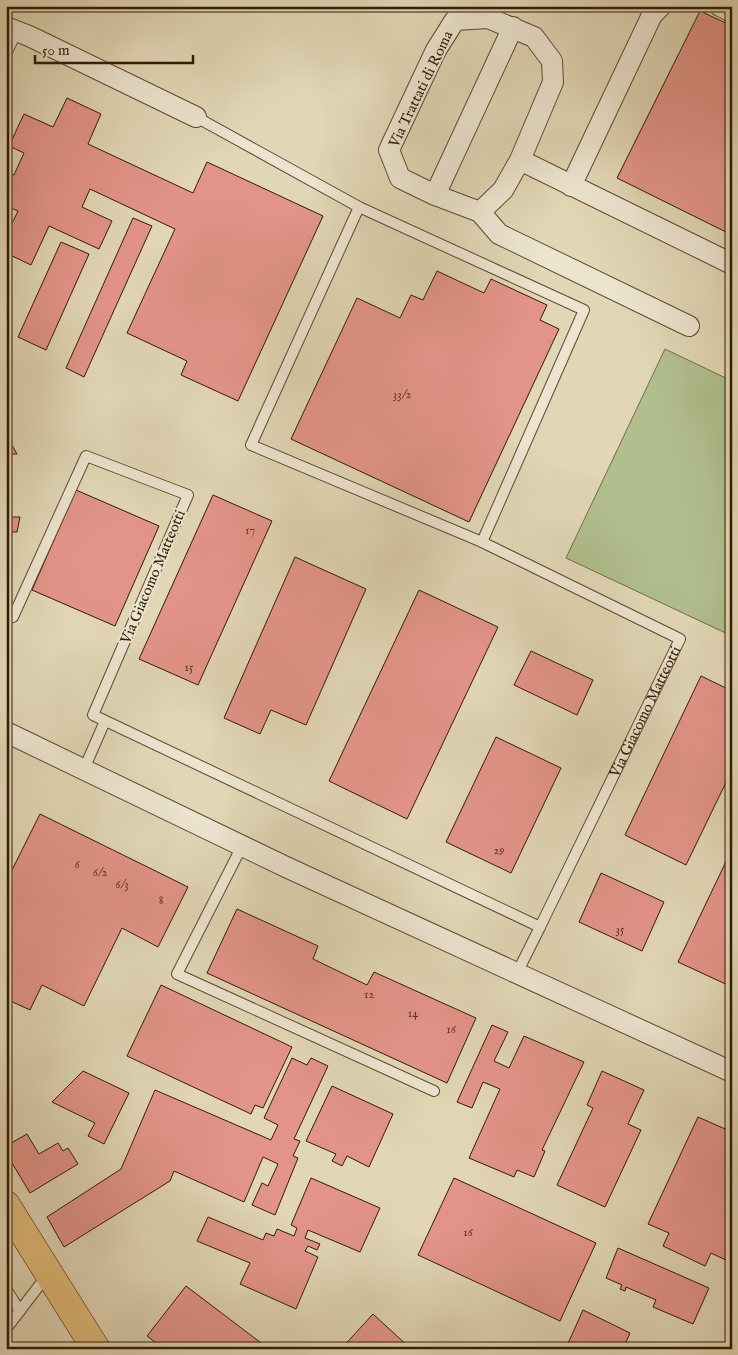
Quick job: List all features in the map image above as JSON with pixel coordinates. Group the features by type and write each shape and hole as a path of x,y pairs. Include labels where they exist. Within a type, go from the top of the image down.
{"main road":[{"path":"6,1205 96,1349"}],"street":[{"path":"571,186 652,15 661,6"},
{"path":"720,6 732,12"},
{"name":"Via Trattati di Roma","path":"480,212 503,190 520,160 553,82 552,61 534,37 513,26 488,18 455,20 436,50 389,150 400,178 435,195 480,212 499,234 689,326"},
{"path":"435,195 513,26"},
{"path":"12,29 196,117"},
{"path":"520,160 732,264"},
{"path":"6,732 242,846 732,1072"}],"lane":[{"path":"6,54 12,29"},
{"path":"196,117 359,207 584,310 482,542 250,445 359,207"},
{"name":"Via Giacomo Matteotti","path":"13,617 86,456 188,495 93,716 105,722"},
{"name":"Via Giacomo Matteotti","path":"482,542 680,639 517,973"},
{"path":"84,769 105,722 540,927"},
{"path":"242,846 177,974 434,1091"},
{"path":"6,1329 48,1273"},
{"path":"6,1290 20,1311"}],"green space":[{"path":"665,349 732,381 732,636 566,558"}],"building":[{"path":"700,11 732,26 732,235 617,178"},
{"path":"67,98 101,114 88,144 193,193 207,162 323,216 238,401 181,375 187,361 127,333 175,229 90,189 82,207 112,221 99,249 49,226 31,265 6,253 6,236 18,211 6,206 6,172 14,175 24,153 9,146 24,114 53,127"},
{"path":"133,218 152,226 84,377 66,368"},
{"path":"61,242 89,254 46,350 18,337"},
{"path":"437,271 484,293 491,279 547,305 540,320 559,329 469,522 291,439 357,298 400,318 411,295 423,300"},
{"path":"6,440 9,440 17,454 6,454"},
{"path":"76,490 159,526 115,626 32,590"},
{"path":"213,495 272,521 198,685 139,659"},
{"path":"6,517 20,517 17,532 6,532"},
{"path":"295,557 366,589 306,725 271,710 260,734 224,718"},
{"path":"419,590 498,627 407,819 329,781"},
{"path":"531,651 593,680 577,715 514,685"},
{"path":"701,676 732,691 732,770 686,865 625,835"},
{"path":"496,737 561,768 511,873 446,842"},
{"path":"40,814 188,887 158,947 122,928 84,1006 42,985 30,1010 6,999 6,882"},
{"path":"732,849 732,987 678,962"},
{"path":"601,873 664,902 642,951 579,922"},
{"path":"237,909 318,946 313,959 367,985 374,972 476,1018 447,1083 207,973"},
{"path":"161,985 292,1047 263,1108 255,1105 251,1114 127,1056"},
{"path":"492,1025 508,1032 494,1061 509,1068 524,1036 584,1062 542,1150 545,1151 534,1177 517,1170 514,1177 469,1158 500,1089 483,1082 472,1108 457,1102"},
{"path":"292,1058 307,1065 311,1058 328,1066 294,1139 300,1141 293,1156 298,1158 275,1215 252,1205 262,1183 268,1186 278,1164 263,1157 244,1202 174,1171 170,1181 64,1247 47,1217 121,1169 155,1090 271,1140 278,1125 264,1118"},
{"path":"83,1071 129,1093 104,1144 88,1136 95,1123 52,1102"},
{"path":"602,1071 644,1090 628,1124 641,1130 605,1207 557,1185 593,1108 587,1105"},
{"path":"332,1086 393,1114 369,1167 347,1156 342,1166 332,1161 336,1154 306,1141"},
{"path":"698,1117 732,1132 732,1263 711,1253 705,1266 663,1246 669,1233 648,1224"},
{"path":"27,1134 39,1154 58,1143 63,1151 68,1148 78,1164 30,1193 6,1153 6,1146"},
{"path":"311,1178 380,1208 360,1252 308,1230 305,1238 320,1244 317,1250 308,1246 305,1251 318,1257 296,1309 240,1284 250,1263 197,1241 208,1217 263,1240 266,1233 274,1236 277,1229 294,1236 297,1228 291,1225"},
{"path":"454,1178 596,1243 560,1321 418,1255"},
{"path":"618,1248 709,1288 693,1324 653,1307 656,1300 626,1287 625,1291 620,1289 622,1285 606,1278"},
{"path":"186,1286 269,1349 164,1349 147,1336"},
{"path":"583,1310 630,1333 623,1349 566,1348"},
{"path":"373,1314 411,1349 341,1349"}]}
